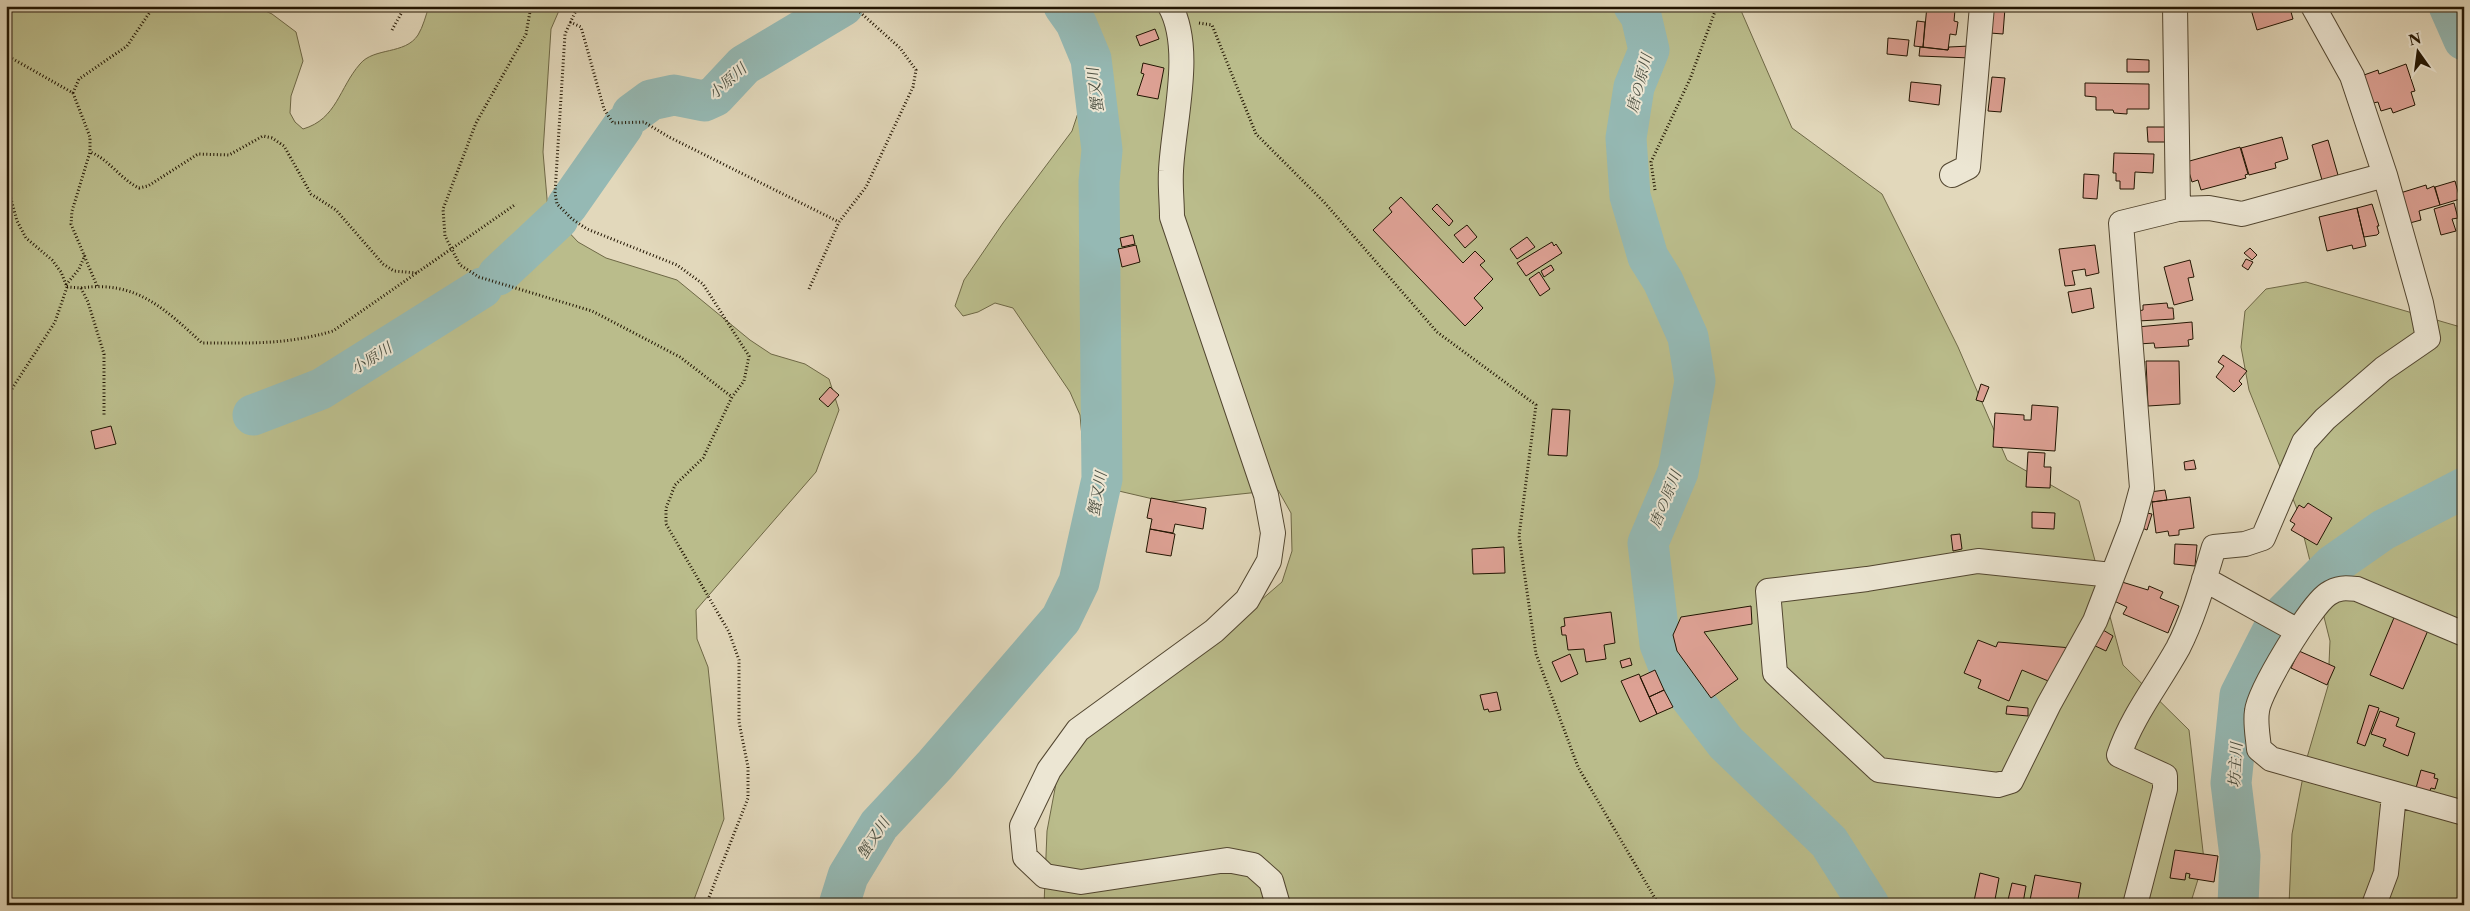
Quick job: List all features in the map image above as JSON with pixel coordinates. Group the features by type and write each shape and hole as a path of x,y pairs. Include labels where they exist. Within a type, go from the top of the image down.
{"street":[{"path":"1952,175 1968,167 1982,6"},
{"path":"2175,6 2178,208"},
{"path":"2134,905 2165,790 2166,776 2119,755 2126,732 2178,647 2214,547 2245,544 2263,538 2304,442 2325,419 2383,369 2428,338 2421,304 2385,175 2352,76 2312,6"},
{"path":"1173,12 1181,64 1170,171 1172,217 1266,495 1273,533 1269,561 1247,600 1214,631 1078,730 1049,770 1022,826 1025,857 1045,876 1081,882 1227,860 1253,865 1272,881 1278,905"},
{"path":"2112,575 1978,561 1867,579 1768,591 1775,673 1879,770 1998,785 2011,781 2049,704 2095,620 2132,525 2142,488 2121,223 2178,208 2209,208 2242,214 2385,175"},
{"path":"2204,579 2298,630"},
{"path":"2464,634 2357,589 2339,588 2326,595 2298,630 2256,710 2259,749 2271,759 2394,795 2464,813"},
{"path":"2374,905 2386,873 2394,795"}],"path":[{"path":"73,93 78,79 127,46 154,6"},
{"path":"392,30 403,6"},
{"path":"531,6 526,34 476,124 443,209 446,236 460,265 479,277 592,311 680,357 732,397"},
{"path":"578,6 565,34 555,193 557,204 572,219 587,229 677,265 703,284 749,356 744,380 732,397 703,458 675,485 666,508 666,524 729,632 739,660 739,722 748,767 748,798 706,905"},
{"path":"809,289 840,222 866,187 913,87 916,70 900,48 853,6"},
{"path":"1654,190 1651,162 1690,78 1717,6"},
{"path":"1173,12 1212,25 1256,134 1324,202 1437,332 1536,406 1519,536 1536,654 1578,767 1659,905"},
{"path":"570,22 581,28 604,109 613,123 644,122 670,138 840,222"},
{"path":"6,28 8,34 6,43"},
{"path":"6,55 73,93 90,137 90,152 72,211 71,224 96,286"},
{"path":"90,152 98,155 118,175 139,188 148,186 198,154 229,155 263,136 272,138 284,146 311,194 336,210 383,264 394,271 417,273"},
{"path":"6,181 16,221 26,238 52,260 61,272 66,286"},
{"path":"6,202 10,198"},
{"path":"66,286 80,288 113,286 145,298 172,315 202,342 278,342 303,340 333,331 516,204"},
{"path":"6,398 55,322 66,286 79,269 85,255"},
{"path":"80,288 88,302 104,354 104,416"}],"green space":[{"path":"6,6 255,6 272,14 296,32 303,61 291,96 290,113 295,122 303,129 323,118 336,102 353,73 366,59 373,55 405,46 412,41 420,32 429,6 561,6 551,29 543,152 548,210 578,242 606,258 677,280 750,340 771,354 805,364 829,379 839,410 816,472 696,610 697,639 708,667 724,819 692,905 6,905"},
{"path":"1046,6 1739,6 1792,128 1882,194 1958,347 2007,460 2079,501 2123,665 2189,730 2204,860 2190,905 1044,905 1047,831 1057,778 1073,748 1232,625 1282,582 1292,551 1291,513 1278,490 1166,502 1093,485 1085,470 1080,415 1070,392 1013,308 995,303 978,312 963,316 955,306 964,280 1003,223 1072,131 1089,80 1086,63"},
{"path":"2453,6 2464,6 2464,57"},
{"path":"2306,282 2464,328 2464,905 2289,905 2292,834 2306,761 2328,686 2330,641 2297,509 2249,390 2241,347 2245,311 2266,289"}],"building":[{"path":"1927,6 1967,6 1966,11 1955,10 1954,21 1958,22 1956,35 1950,34 1948,50 1923,47"},
{"path":"2250,6 2297,6 2298,10 2291,12 2293,19 2257,30"},
{"path":"1992,7 2005,8 2003,34 1990,33"},
{"path":"1917,21 1925,22 1923,47 1914,46"},
{"path":"1155,29 1159,39 1140,46 1136,36"},
{"path":"1888,38 1909,40 1907,56 1887,54"},
{"path":"1970,46 1971,58 1919,56 1920,47 1948,50 1949,47"},
{"path":"2127,59 2149,60 2149,72 2127,72"},
{"path":"1143,63 1164,68 1158,99 1137,95 1144,74 1141,73"},
{"path":"2406,64 2415,91 2411,92 2415,105 2393,113 2391,108 2381,111 2378,102 2373,103 2364,75 2378,70 2379,74"},
{"path":"1992,77 2005,78 2001,112 1988,111"},
{"path":"1911,82 1941,85 1939,105 1909,101"},
{"path":"2085,83 2149,84 2149,109 2127,109 2127,114 2114,113 2113,110 2096,110 2096,97 2085,96"},
{"path":"2147,127 2168,127 2168,142 2148,142"},
{"path":"2282,137 2288,159 2275,163 2276,168 2249,175 2241,148"},
{"path":"2328,140 2338,175 2322,180 2312,145"},
{"path":"2240,147 2248,174 2245,175 2246,178 2201,190 2198,180 2192,182 2186,162"},
{"path":"2114,153 2154,154 2153,173 2135,172 2134,189 2120,189 2120,181 2116,181 2116,173 2113,173"},
{"path":"2084,174 2099,175 2097,199 2083,198"},
{"path":"2455,181 2460,199 2440,205 2435,187"},
{"path":"2426,185 2427,189 2434,186 2440,205 2419,211 2421,220 2406,224 2397,194"},
{"path":"1401,197 1463,263 1475,251 1485,261 1480,265 1493,279 1474,298 1483,308 1465,326 1373,230 1392,212 1389,208"},
{"path":"2454,203 2458,218 2452,219 2456,231 2441,235 2434,209"},
{"path":"1437,204 1453,221 1449,226 1432,209"},
{"path":"2372,204 2379,226 2377,226 2379,233 2364,237 2357,208"},
{"path":"2357,208 2366,246 2353,249 2352,245 2327,251 2319,217"},
{"path":"1467,225 1477,237 1465,248 1454,235"},
{"path":"1133,235 1135,244 1122,247 1120,238"},
{"path":"1527,237 1535,247 1517,259 1510,249"},
{"path":"1552,242 1554,246 1556,244 1562,253 1526,276 1517,263"},
{"path":"1136,245 1140,262 1122,267 1118,249"},
{"path":"2095,245 2099,273 2086,276 2085,269 2072,271 2075,285 2065,286 2059,249"},
{"path":"2250,248 2257,255 2252,260 2244,253"},
{"path":"2246,259 2253,262 2248,270 2242,266"},
{"path":"2190,260 2194,277 2188,278 2193,300 2174,305 2164,267"},
{"path":"1551,265 1554,270 1544,277 1541,271"},
{"path":"1539,272 1550,289 1540,296 1529,279"},
{"path":"2091,288 2094,308 2072,313 2068,292"},
{"path":"2167,303 2168,308 2173,308 2174,319 2138,321 2138,311 2143,310 2143,305"},
{"path":"2192,322 2193,339 2188,340 2189,346 2155,348 2154,343 2138,344 2137,327"},
{"path":"2223,355 2247,371 2239,381 2242,384 2234,392 2216,377 2224,366 2218,362"},
{"path":"2146,361 2179,361 2180,404 2148,406"},
{"path":"1981,384 1989,387 1983,402 1976,400"},
{"path":"830,387 839,395 828,407 819,399"},
{"path":"2032,405 2058,407 2055,451 1993,447 1995,413 2024,415 2024,420 2031,420"},
{"path":"1552,409 1570,410 1567,456 1548,455"},
{"path":"111,426 116,444 95,449 91,431"},
{"path":"2028,452 2045,453 2044,467 2051,467 2050,488 2026,487"},
{"path":"2194,460 2196,469 2185,470 2184,462"},
{"path":"2165,490 2167,500 2152,502 2150,492"},
{"path":"2190,497 2194,528 2179,530 2179,535 2169,536 2168,531 2156,533 2152,502"},
{"path":"1151,498 1206,508 1203,529 1175,524 1173,533 1150,529 1152,519 1147,518"},
{"path":"2308,503 2332,518 2317,545 2291,530 2295,524 2290,521 2299,505 2304,508"},
{"path":"2032,512 2055,513 2054,529 2032,528"},
{"path":"2147,513 2152,514 2147,530 2142,528"},
{"path":"1150,529 1175,534 1171,556 1146,552"},
{"path":"1960,534 1962,549 1953,551 1951,535"},
{"path":"2175,544 2197,545 2195,566 2174,564"},
{"path":"1504,547 1505,573 1473,574 1472,549"},
{"path":"2122,582 2148,590 2149,586 2163,592 2160,598 2179,606 2168,633 2123,614 2127,607 2114,601"},
{"path":"1751,606 1752,624 1704,632 1738,679 1711,698 1677,651 1673,635 1681,617"},
{"path":"1611,612 1615,643 1604,645 1606,659 1586,662 1584,649 1568,650 1566,635 1562,635 1561,627 1565,626 1564,618"},
{"path":"2396,613 2429,628 2403,689 2370,675"},
{"path":"2098,627 2113,636 2106,651 2091,644"},
{"path":"1978,640 1996,647 1998,642 2072,648 2053,683 2022,670 2009,701 1978,688 1981,680 1964,673"},
{"path":"2299,651 2335,667 2327,685 2291,668"},
{"path":"1570,654 1578,674 1561,682 1552,662"},
{"path":"1630,658 1632,665 1622,668 1620,661"},
{"path":"1655,670 1664,690 1649,697 1640,677"},
{"path":"1639,674 1657,714 1640,722 1621,681"},
{"path":"1664,690 1673,707 1657,714 1649,697"},
{"path":"1497,692 1501,710 1489,712 1488,709 1484,710 1480,695"},
{"path":"2369,705 2379,708 2365,746 2357,743"},
{"path":"2007,706 2028,708 2028,716 2006,714"},
{"path":"2380,711 2399,718 2396,726 2415,733 2408,756 2383,746 2386,739 2371,734"},
{"path":"2421,770 2435,774 2434,778 2438,779 2435,789 2431,788 2429,793 2416,788"},
{"path":"2175,850 2218,856 2214,882 2189,878 2190,874 2186,873 2185,880 2170,878"},
{"path":"1980,873 1999,878 1994,905 1974,901"},
{"path":"2035,875 2081,883 2077,905 2029,905"},
{"path":"2012,883 2026,886 2023,903 2008,900"}],"waterway":[{"name":"小原川","path":"632,114 651,100 674,95 704,101 715,96 744,65 843,6"},
{"name":"蟹又川","path":"839,905 848,876 879,825 935,765 1061,619 1079,582 1102,479 1099,182 1102,150 1091,59 1076,23 1064,6"},
{"name":"唐の原川","path":"1634,6 1641,16 1649,50 1634,87 1626,138 1630,196 1648,257 1663,281 1688,337 1695,381 1678,472 1648,543 1660,644 1671,672 1726,743 1829,842 1869,905"},
{"name":"坊主川","path":"2449,6 2464,40"},
{"name":"小原川","path":"567,206 623,126"},
{"name":"小原川","path":"498,275 558,219"},
{"name":"小原川","path":"253,415 321,389 482,288"},
{"name":"坊主川","path":"2285,613 2333,565 2383,530 2464,488"},
{"name":"坊主川","path":"2238,905 2240,856 2231,783 2240,695 2272,632"}]}
